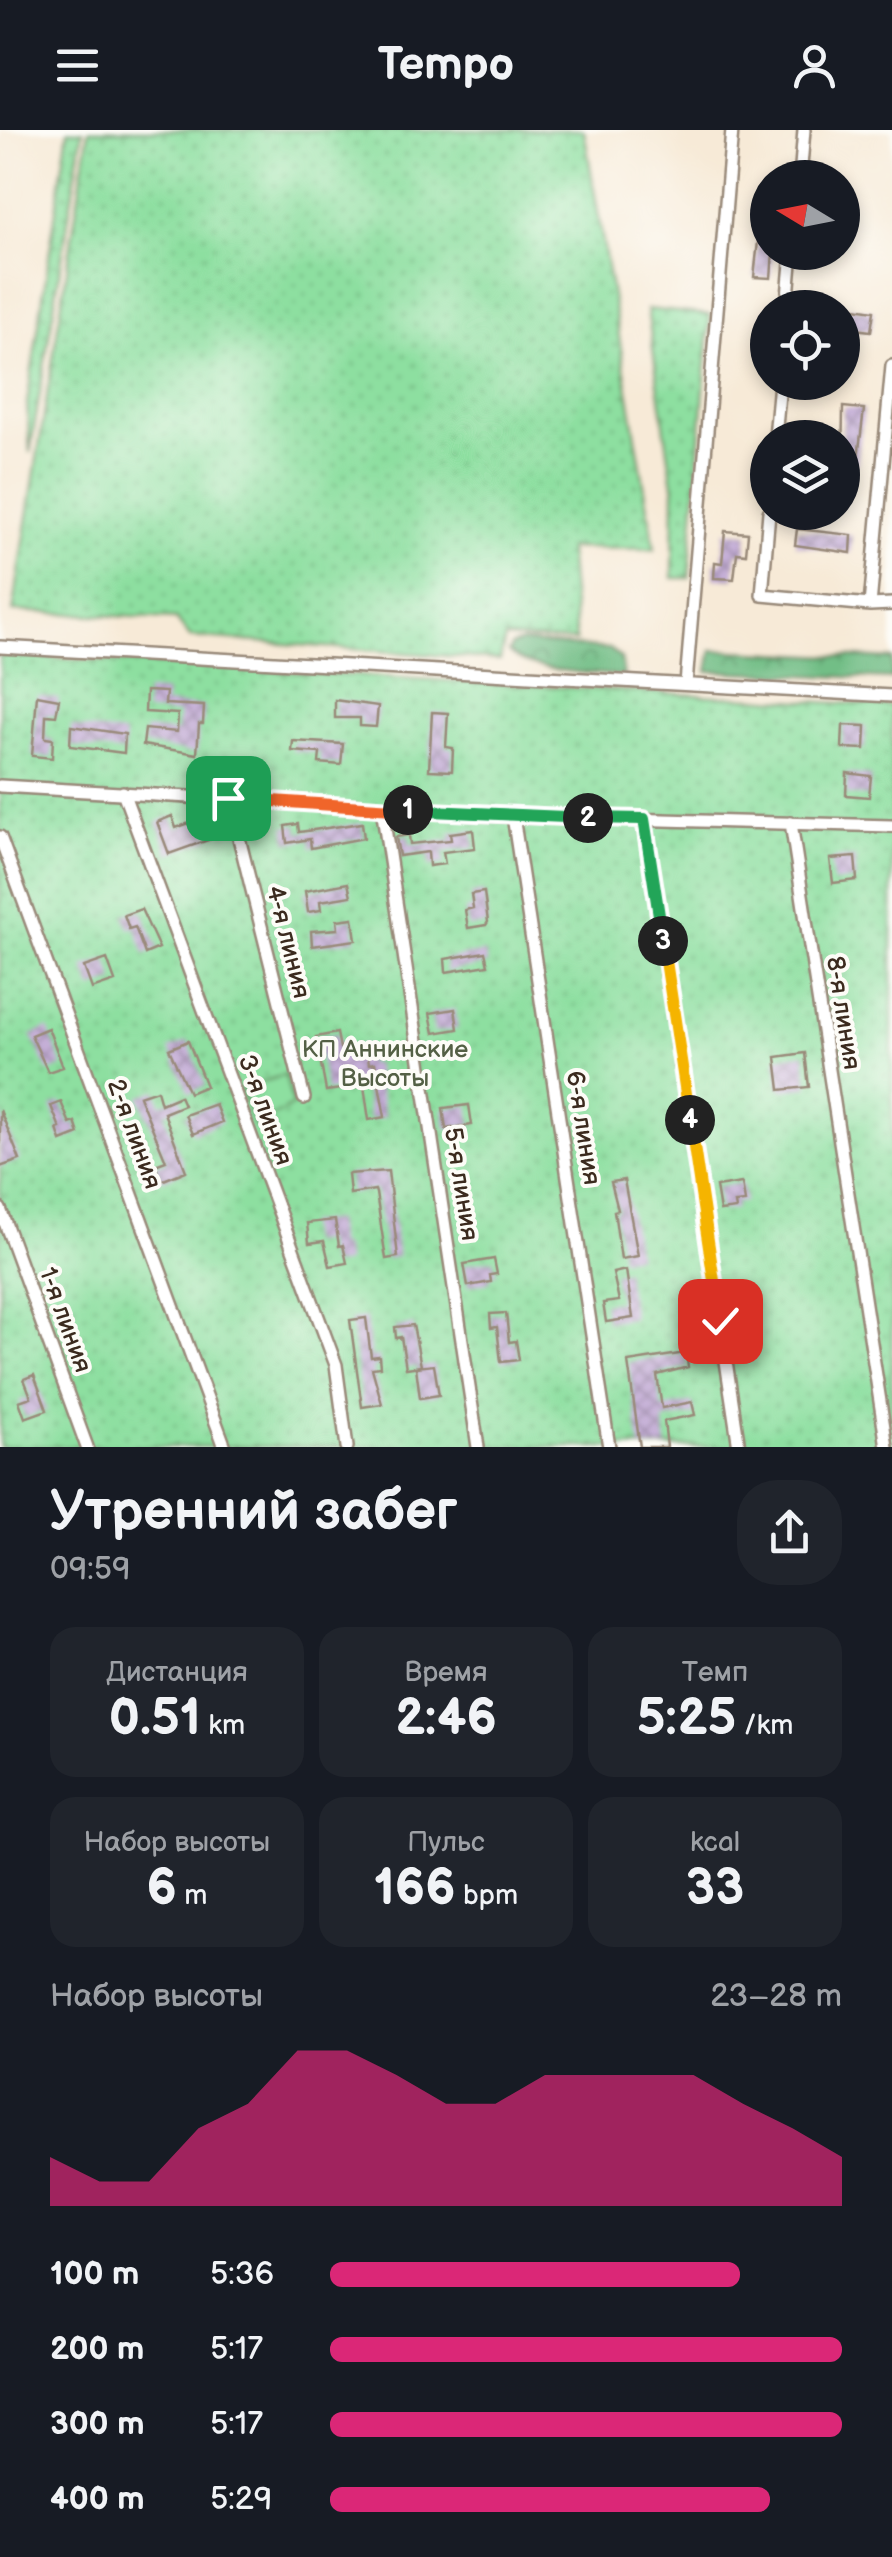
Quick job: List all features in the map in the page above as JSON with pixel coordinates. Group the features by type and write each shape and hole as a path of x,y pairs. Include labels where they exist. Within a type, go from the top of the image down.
{"street":[{"path":"686,684 732,130"},
{"path":"802,160 804,130"},
{"path":"870,605 892,366"},
{"path":"767,530 762,595 892,604"},
{"path":"0,646 892,696"},
{"path":"0,786 514,816 892,826"},
{"name":"3-я линия","path":"123,792 336,1365 348,1447"},
{"name":"4-я линия","path":"228,798 304,1098"},
{"name":"5-я линия","path":"382,808 478,1447"},
{"name":"6-я линия","path":"514,816 609,1447"},
{"path":"644,819 738,1447"},
{"name":"8-я линия","path":"792,824 887,1447"},
{"name":"2-я линия","path":"0,838 225,1447"},
{"name":"1-я линия","path":"0,1209 88,1447"}],"green space":[{"path":"68,130 83,130 30,453 27,403"},
{"path":"89,130 584,130 655,549 568,548 576,641 505,638 500,660 190,637 176,619 13,611"},
{"path":"647,309 710,315 689,578 673,578 674,492"},
{"path":"522,642 610,649 621,659 624,676 531,664 508,652 512,645"},
{"path":"712,650 892,659 892,679 708,671"},
{"name":"КП Аннинские Высоты","path":"0,655 892,706 892,1447 0,1447"},
{"path":"285,1075 293,1105 255,1127 241,1088"}],"building":[{"path":"755,270 772,270 771,278 754,277"},
{"path":"860,309 874,311 871,331 860,330"},
{"path":"843,407 864,409 860,442 860,420 843,420"},
{"path":"797,530 852,535 851,553 795,545"},
{"path":"725,531 748,533 746,554 737,553 734,579 714,578 715,562 722,563"},
{"path":"146,691 166,692 165,704 204,706 197,754 143,745 145,729 177,732 178,714 145,712"},
{"path":"37,695 59,699 56,716 46,715 45,738 53,739 52,758 32,756"},
{"path":"335,700 378,706 376,727 360,726 360,718 335,718"},
{"path":"432,712 448,713 446,747 453,748 452,771 429,770"},
{"path":"843,725 866,726 865,749 842,748"},
{"path":"71,726 125,734 124,753 70,746"},
{"path":"293,741 343,744 341,765 319,763 320,753 292,751"},
{"path":"847,773 871,776 869,797 846,795"},
{"path":"172,816 176,828 203,818 211,839 169,854 157,822"},
{"path":"362,823 364,838 311,848 310,839 287,843 285,826 298,824 299,832"},
{"path":"473,830 475,848 443,852 445,864 429,866 428,852 399,856 396,837 409,835 410,844 451,840 450,833"},
{"path":"855,857 857,880 833,883 830,859"},
{"path":"348,883 351,896 320,901 321,910 308,912 305,891"},
{"path":"484,892 488,922 468,928 465,910 473,908 471,894"},
{"path":"141,909 159,948 145,954 135,927 129,929 124,915"},
{"path":"353,918 356,940 312,946 311,931 338,929 337,920"},
{"path":"485,952 488,965 446,972 445,959"},
{"path":"107,959 115,981 92,989 84,967"},
{"path":"455,1009 458,1029 434,1033 430,1013"},
{"path":"48,1028 63,1067 48,1072 31,1035"},
{"path":"337,1033 340,1048 366,1044 369,1064 375,1063 385,1117 369,1120 364,1086 326,1091 316,1037"},
{"path":"188,1041 206,1086 189,1093 169,1049"},
{"path":"805,1053 809,1087 780,1090 776,1057"},
{"path":"157,1090 161,1104 180,1096 184,1105 164,1113 186,1171 161,1181 155,1165 166,1161 139,1096"},
{"path":"61,1102 79,1134 61,1141 51,1106"},
{"path":"215,1104 222,1122 193,1134 185,1115"},
{"path":"469,1105 472,1125 446,1129 443,1108"},
{"path":"0,1110 20,1160 0,1167"},
{"path":"388,1171 398,1257 386,1259 375,1190 350,1194 348,1174"},
{"path":"624,1180 638,1256 621,1259 614,1211 618,1210 611,1182"},
{"path":"742,1183 745,1202 735,1203 736,1209 720,1211 716,1187"},
{"path":"335,1220 339,1246 343,1245 347,1263 330,1266 324,1241 309,1243 307,1223"},
{"path":"494,1259 497,1274 490,1275 491,1282 468,1286 464,1264"},
{"path":"626,1270 633,1318 606,1322 603,1303 619,1301 613,1273"},
{"path":"506,1313 509,1342 516,1341 519,1360 501,1362 497,1327 491,1328 490,1314"},
{"path":"366,1318 371,1357 379,1356 380,1367 372,1368 382,1404 362,1407 350,1320"},
{"path":"413,1325 421,1366 406,1368 401,1337 396,1338 395,1327"},
{"path":"686,1353 688,1367 657,1375 662,1408 692,1402 695,1415 664,1421 667,1447 640,1447 628,1362"},
{"path":"434,1365 439,1395 420,1398 416,1367"},
{"path":"34,1375 47,1410 25,1418 19,1401 31,1397 24,1379"}],"route":[{"path":"228,798 514,816 644,819 720,1321"}]}
